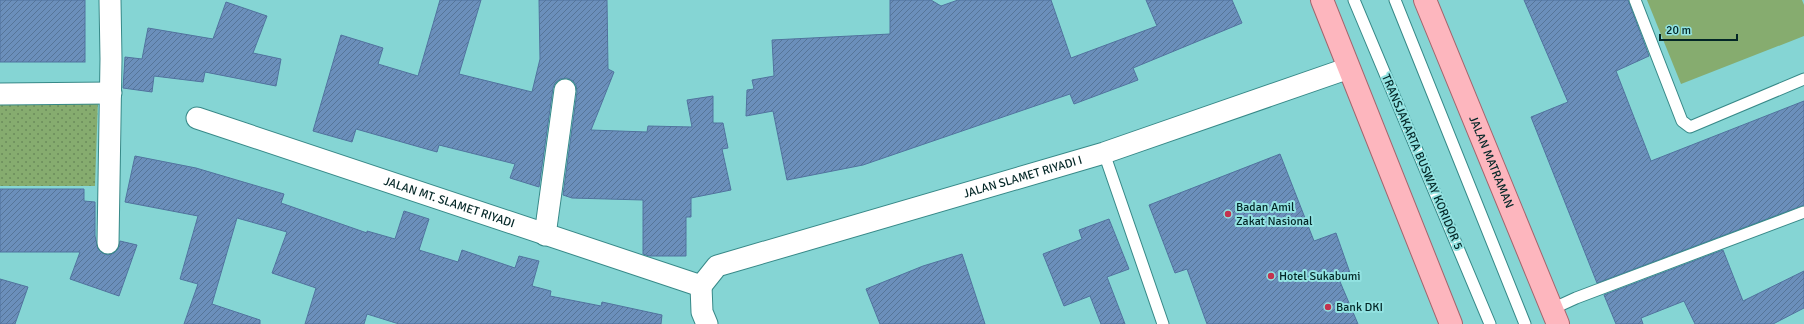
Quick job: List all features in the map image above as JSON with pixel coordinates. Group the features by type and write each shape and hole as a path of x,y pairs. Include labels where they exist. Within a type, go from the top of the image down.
{"main road":[{"path":"1322,0 1451,324"},
{"name":"JALAN MATRAMAN","path":"1425,0 1555,317"}],"street":[{"path":"108,243 111,93 110,0"},
{"name":"JALAN SLAMET RIYADI I","path":"701,286 717,266 1104,153 1350,68"},
{"path":"544,235 565,90"},
{"path":"0,94 111,93"},
{"name":"JALAN MT. SLAMET RIYADI","path":"197,118 544,235 701,286"},
{"path":"701,286 702,312 707,324"}],"lane":[{"name":"TRANSJAKARTA BUSWAY KORIDOR 5","path":"1354,0 1490,324"},
{"path":"1395,0 1525,324"},
{"path":"1634,0 1682,121 1690,127 1804,79"},
{"path":"1104,153 1163,324"},
{"path":"1555,317 1576,298 1804,212"}],"green space":[{"path":"1647,0 1802,0 1804,5 1804,36 1681,84"},
{"path":"0,100 98,100 95,186 0,186"}],"building":[{"path":"0,0 85,0 85,62 0,62"},
{"path":"440,0 481,0 459,74 532,92 540,59 539,0 607,0 608,69 614,72 591,130 647,132 648,126 692,127 687,100 713,96 713,123 723,123 728,148 722,149 731,190 691,198 691,217 686,217 686,256 649,256 643,254 643,200 572,198 563,195 577,92 576,85 573,81 567,78 560,79 555,83 553,88 539,187 510,178 515,164 439,145 437,152 356,129 352,142 313,131 341,35 383,48 378,64 418,76"},
{"path":"890,0 931,0 941,6 958,0 1051,0 1071,58 1157,26 1146,0 1232,0 1242,23 1133,68 1138,80 1074,104 1070,94 863,165 787,180 773,111 746,116 747,90 754,89 752,80 774,76 772,40 890,34"},
{"path":"1524,0 1628,0 1649,56 1616,71 1651,161 1804,101 1804,205 1597,283 1531,117 1568,102"},
{"path":"226,2 267,16 253,53 281,59 276,86 205,72 203,82 154,76 152,92 123,88 125,57 142,59 148,28 213,39"},
{"path":"1280,154 1314,241 1336,233 1350,273 1338,277 1358,324 1207,324 1187,269 1175,273 1149,205"},
{"path":"135,156 196,168 284,194 281,203 367,233 367,231 395,239 404,211 429,219 419,250 458,262 462,250 515,268 519,256 539,261 532,286 551,291 550,296 601,306 602,302 662,315 661,324 399,324 367,314 364,324 305,324 316,288 272,273 287,232 237,218 212,304 260,320 260,324 184,324 198,284 180,279 198,216 125,202"},
{"path":"0,189 84,189 84,201 95,202 95,236 98,249 102,253 108,255 114,253 118,249 120,241 137,245 119,296 70,279 80,252 0,252"},
{"path":"1109,219 1129,269 1107,277 1125,324 1101,324 1090,296 1064,306 1043,254 1082,239 1079,230"},
{"path":"1723,250 1743,301 1804,271 1804,308 1773,324 1695,324 1684,301 1641,318 1643,324 1616,324 1604,295"},
{"path":"962,254 985,324 880,324 866,289 923,266"},
{"path":"0,279 28,287 15,324 0,324"}],"place":[{"name":"Badan Amil Zakat Nasional","path":"1228,214"},
{"name":"Hotel Sukabumi","path":"1271,276"},
{"name":"Bank DKI","path":"1328,307"}]}
